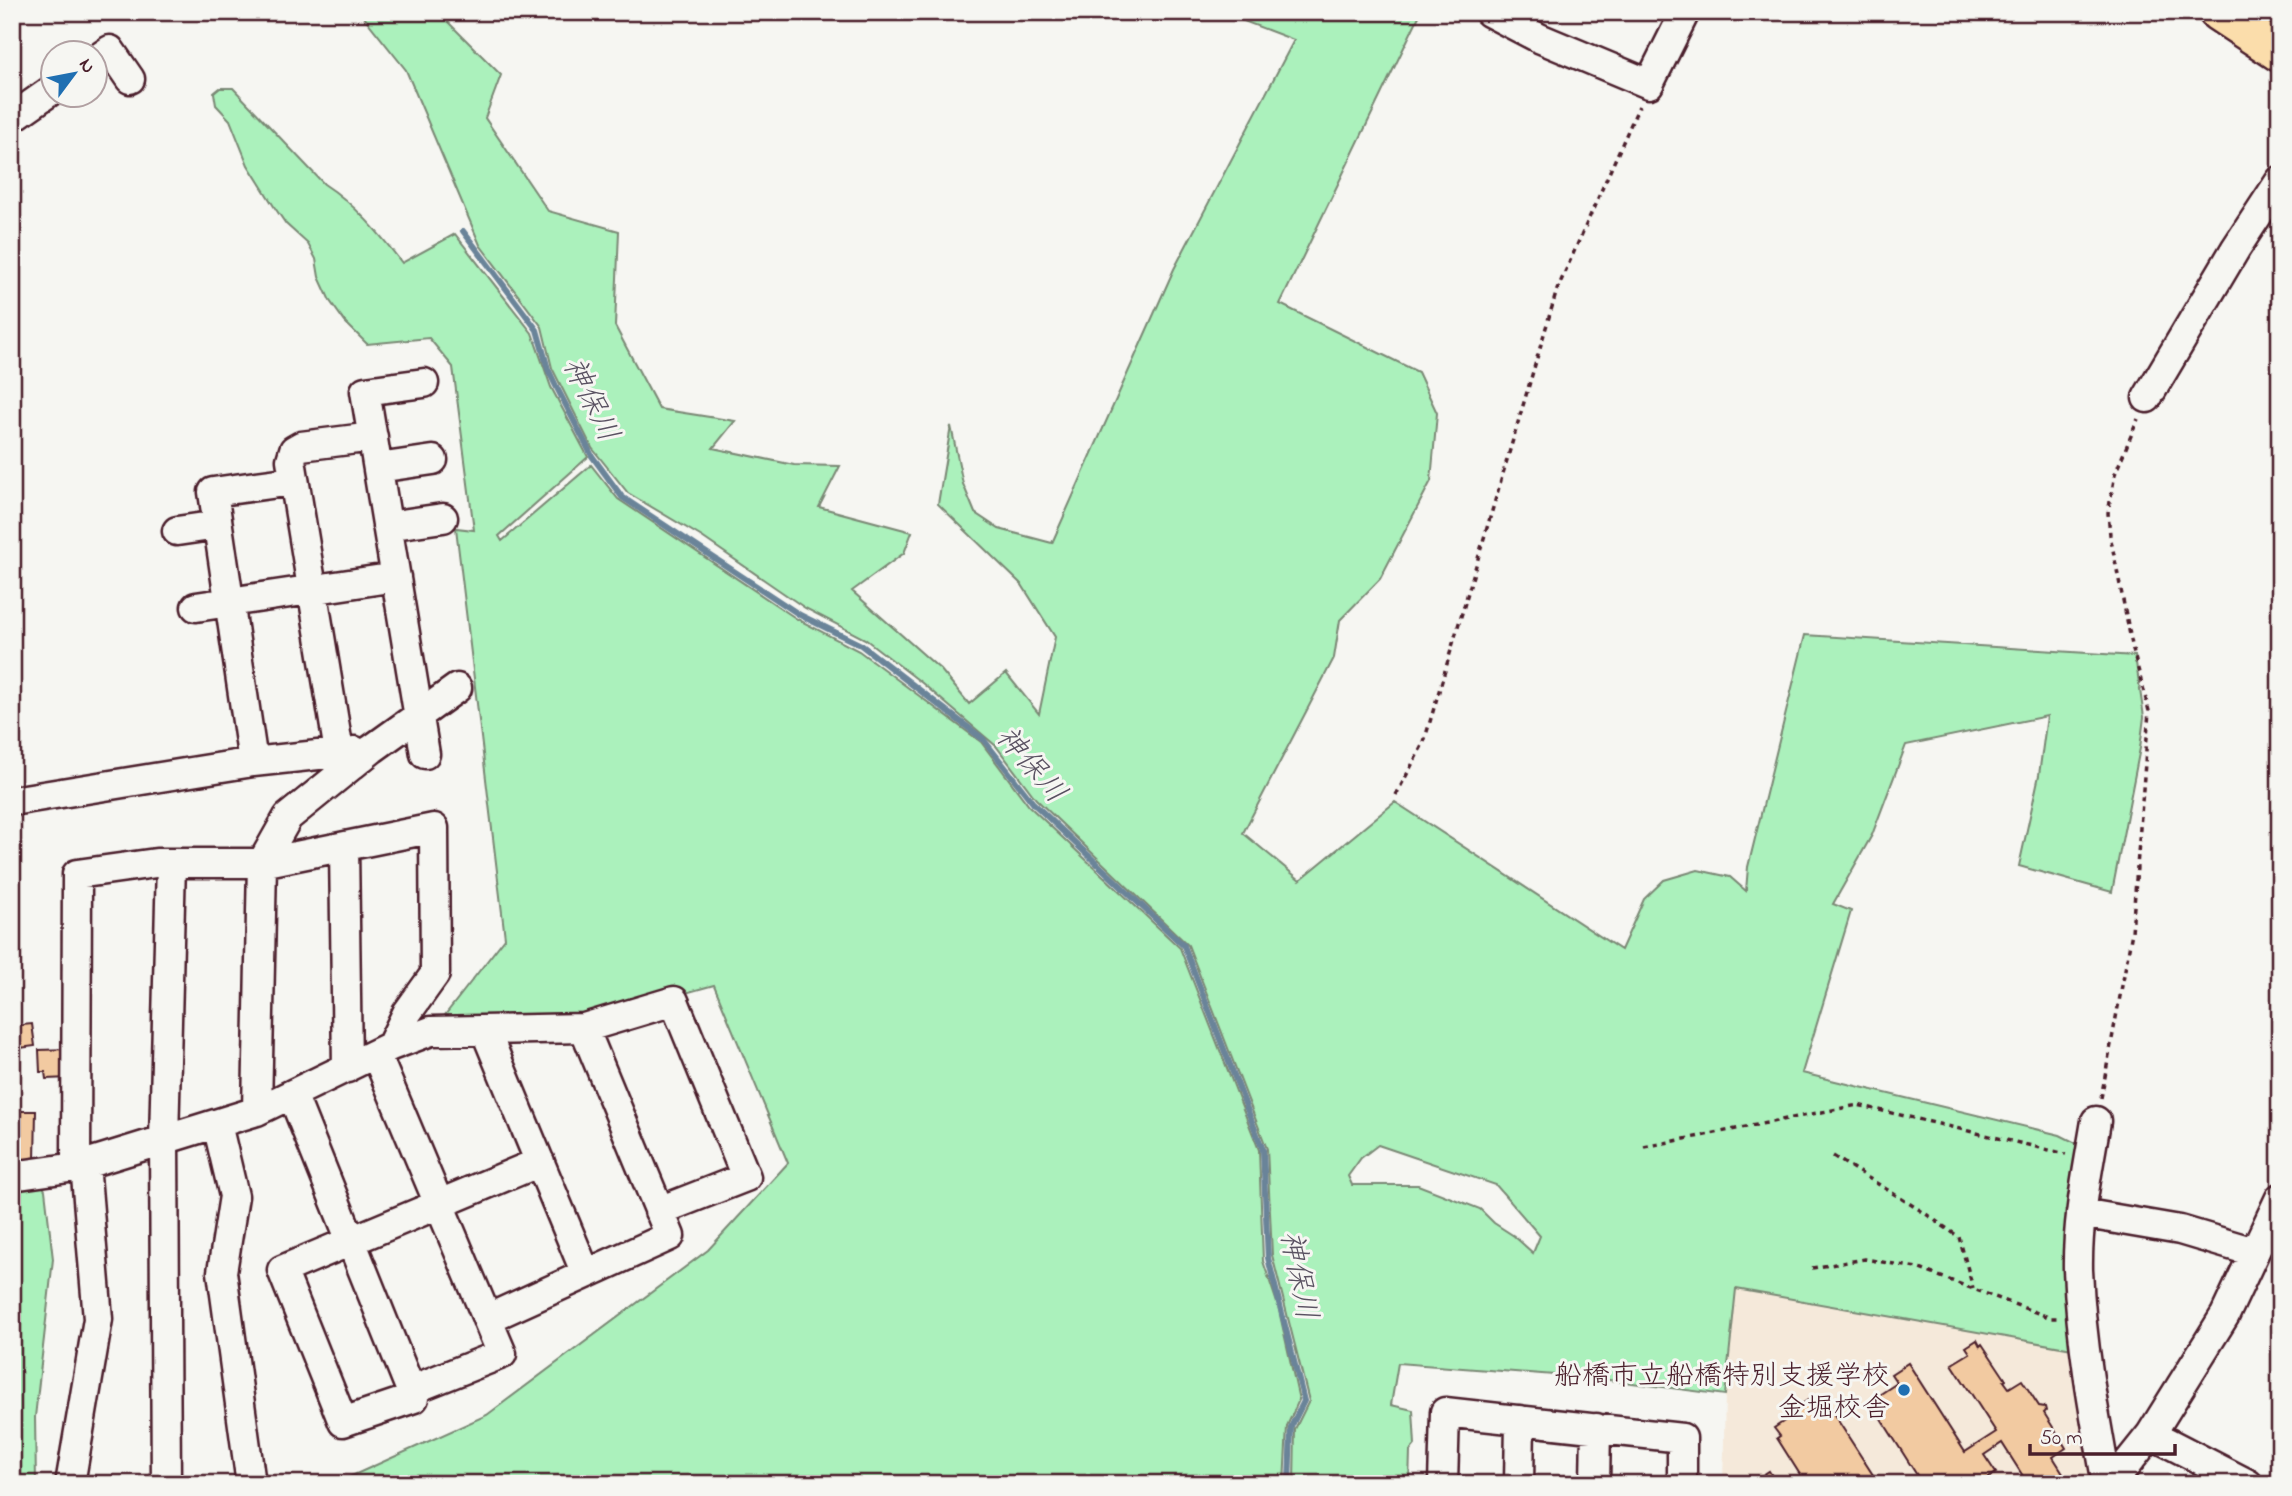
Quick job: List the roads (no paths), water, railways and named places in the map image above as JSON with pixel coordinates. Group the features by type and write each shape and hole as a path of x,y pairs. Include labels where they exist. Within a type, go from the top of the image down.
{"main road":[{"path":"2218,12 2280,52"}],"street":[{"path":"1489,12 1539,38 1649,84 1685,12"},
{"path":"108,51 110,50 130,79"},
{"path":"12,118 38,100"},
{"path":"2147,398 2236,248 2280,181"},
{"path":"424,383 365,391 425,754"},
{"path":"339,752 291,460 293,450 301,446 373,438"},
{"path":"378,468 433,460"},
{"path":"253,762 213,492 293,481"},
{"path":"387,526 443,518"},
{"path":"177,531 218,525"},
{"path":"196,607 396,577"},
{"path":"257,1111 262,863 288,817 372,749 457,688"},
{"path":"12,801 253,762 372,749"},
{"path":"69,1484 97,1319 81,1165 77,874 156,863 262,863 434,828 435,974 383,1050"},
{"path":"344,847 347,1069"},
{"path":"166,1484 164,1140 171,863"},
{"path":"12,1176 81,1165 257,1111 383,1050 431,1031 584,1028 674,1001 746,1177 659,1211"},
{"path":"487,1319 670,1236 584,1028"},
{"path":"485,1030 586,1274"},
{"path":"383,1050 439,1205 502,1354 411,1391"},
{"path":"292,1094 351,1241 411,1391 414,1398 342,1422 282,1270 351,1241 439,1205 540,1162"},
{"path":"2096,1121 2081,1213 2078,1269 2088,1382 2109,1484"},
{"path":"217,1124 234,1196 222,1272 251,1484"},
{"path":"2109,1484 2151,1434 2225,1315 2280,1198"},
{"path":"2081,1213 2180,1230 2254,1252"},
{"path":"1443,1484 1445,1412 1682,1437 1682,1484"},
{"path":"1519,1484 1520,1420"},
{"path":"1595,1484 1596,1428"},
{"path":"2151,1434 2248,1484"}],"waterway":[{"name":"神保川","path":"463,231 537,330 548,369 556,386 592,456 622,497 800,615 861,645 983,739 1033,803 1184,946 1263,1150 1268,1258 1304,1401 1291,1427 1289,1484"}],"place":[{"name":"船橋市立船橋特別支援学校 金堀校舎","path":"1904,1390"}]}
